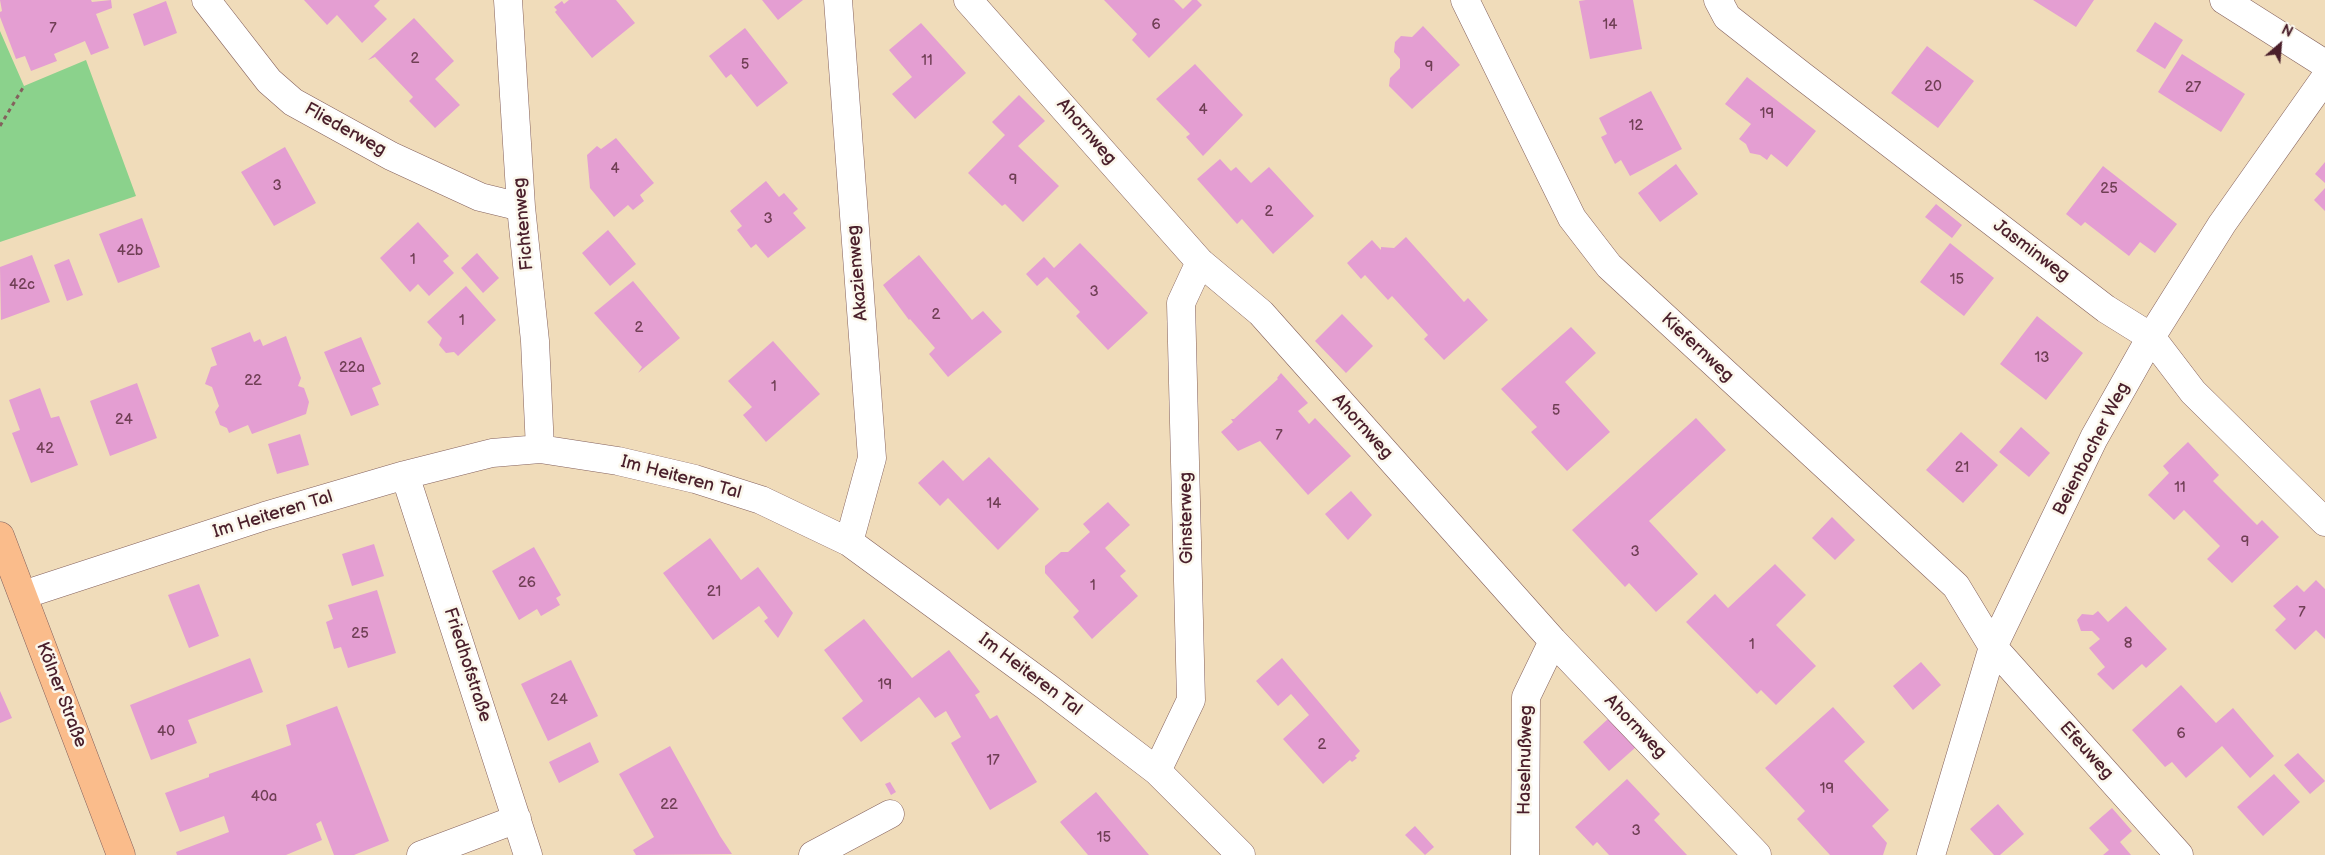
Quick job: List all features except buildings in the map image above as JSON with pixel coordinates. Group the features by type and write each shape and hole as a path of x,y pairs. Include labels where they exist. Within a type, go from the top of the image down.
{"main road":[{"name":"Kölner Straße","path":"0,536 121,855"}],"street":[{"name":"Fliederweg","path":"206,0 269,80 294,102 391,156 444,181 480,197 521,207"},
{"name":"Fichtenweg","path":"508,0 521,207 535,341 540,449"},
{"name":"Akazienweg","path":"838,0 872,458 849,542"},
{"name":"Ahornweg","path":"968,0 1200,262 1261,313 1553,641 1757,855"},
{"name":"Kiefernweg","path":"1465,0 1572,218 1609,266 1956,586 1993,647"},
{"name":"Jasminweg","path":"1718,0 1727,17 1801,75 2106,309 2151,337 2193,392 2325,522"},
{"path":"2224,0 2325,64"},
{"name":"Beienbacher Weg","path":"1931,855 1993,647 2094,438 2151,337 2222,224 2325,78"},
{"name":"Ginsterweg","path":"1157,771 1190,700 1181,302 1200,262"},
{"name":"Im Heiteren Tal","path":"23,595 265,516 405,475 492,453 540,449 618,461 695,479 760,500 849,542 1047,687 1157,771 1241,855"},
{"name":"Friedhofstraße","path":"405,475 528,855"},
{"name":"Haselnußweg","path":"1526,855 1526,697 1553,641"},
{"name":"Efeuweg","path":"1993,647 2179,855"},
{"path":"813,855 890,814"},
{"path":"421,855 517,819"}],"path":[{"path":"0,126 24,86"}],"green space":[{"path":"0,31 24,86 86,60 136,196 0,242"}]}
